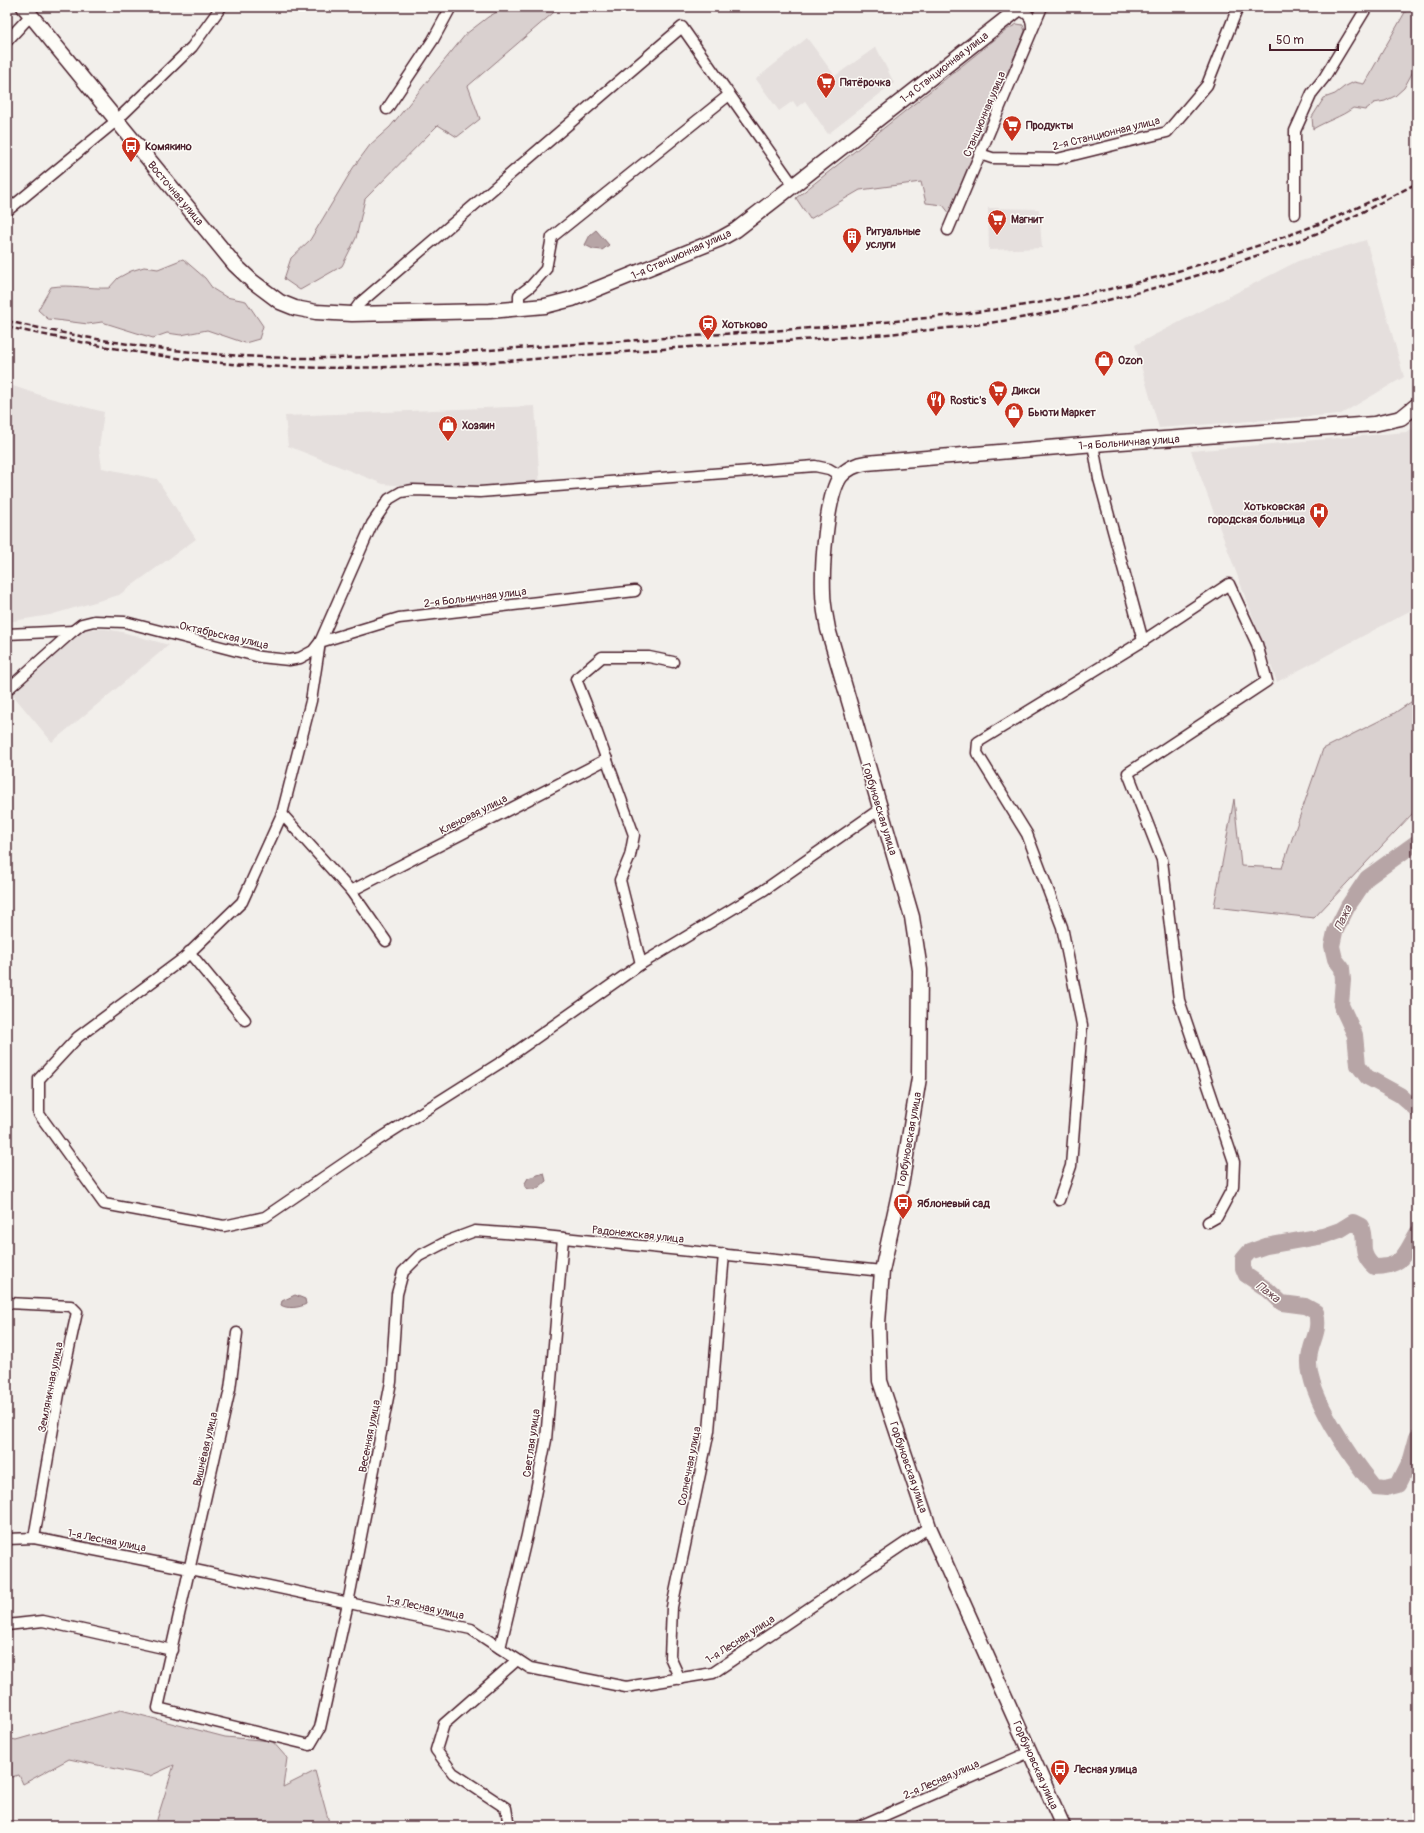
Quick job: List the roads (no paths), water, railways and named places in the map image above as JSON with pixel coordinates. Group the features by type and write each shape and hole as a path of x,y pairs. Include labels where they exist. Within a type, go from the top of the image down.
{"main road":[{"name":"1-я Станционная улица","path":"295,308 316,312 352,314 519,309 545,306 572,299 720,239 736,230 793,186 1019,8"},
{"name":"Восточная улица","path":"28,11 116,121 235,265 266,293 280,302 295,308"},
{"name":"1-я Больничная улица","path":"840,476 853,467 866,463 1093,444 1374,424 1401,418 1417,406"},
{"name":"Горбуновская улица","path":"840,476 834,494 827,532 823,575 824,608 832,647 912,917 920,970 919,1078 902,1180 882,1271 878,1323 880,1381 929,1527 1063,1826"}],"street":[{"path":"7,211 116,121 192,47 221,7"},
{"path":"387,109 433,40 451,7"},
{"name":"Станционная улица","path":"948,230 1042,7"},
{"name":"2-я Станционная улица","path":"980,154 992,158 1057,160 1167,132 1207,85 1238,7"},
{"path":"1296,214 1295,132 1312,93 1324,78 1367,7"},
{"path":"1019,8 1027,13 1032,20 1032,30"},
{"path":"7,41 28,11"},
{"path":"352,314 360,303 682,26 793,186"},
{"path":"519,309 519,295 531,286 546,269 552,238 729,95"},
{"path":"1093,444 1099,478 1143,641"},
{"name":"Октябрьская улица","path":"7,690 82,624 94,621 125,622 260,657 284,659 300,658 307,654 320,642 368,532 378,514 389,499 402,492 413,490 480,492 815,466 829,469 840,476"},
{"path":"1059,1200 1071,1166 1082,1025 1062,926 1027,834 977,753 978,742 1143,641 1229,584 1257,644 1267,681 1128,773 1162,860 1179,1000 1234,1162 1233,1187 1217,1217 1208,1222"},
{"name":"2-я Больничная улица","path":"320,642 399,618 635,591"},
{"path":"7,634 73,632"},
{"path":"320,642 311,702 282,814 242,902 184,958 78,1037 39,1079 39,1114 104,1204 224,1226 265,1217 378,1140 503,1061 641,964 764,890 880,809"},
{"path":"641,964 620,880 630,856 634,836 576,679 602,657 649,657 673,662"},
{"name":"Кленовая улица","path":"351,891 606,759"},
{"path":"282,814 351,891 386,941"},
{"path":"189,952 245,1020"},
{"name":"Радонежская улица","path":"404,1272 419,1256 448,1241 475,1230 882,1271"},
{"name":"Светлая улица","path":"500,1648 527,1535 546,1440 556,1300 563,1238"},
{"name":"Солнечная улица","path":"680,1678 670,1657 672,1607 709,1432 724,1254"},
{"name":"Весенняя улица","path":"172,1650 158,1708 310,1745 320,1728 348,1603 391,1382 397,1294 404,1272"},
{"name":"Земляничная улица","path":"7,1302 71,1306 77,1312 60,1394 34,1538"},
{"name":"Вишнёвая улица","path":"172,1650 230,1389 237,1333"},
{"name":"1-я Лесная улица","path":"7,1539 34,1538 190,1569 471,1629 530,1668 626,1687 713,1673 929,1527"},
{"path":"7,1625 44,1621 172,1650"},
{"path":"509,1826 506,1808 453,1773 436,1750 444,1724 517,1660"},
{"name":"2-я Лесная улица","path":"860,1826 1030,1752"}],"waterway":[{"name":"Пажа","path":"1417,842 1367,878 1348,906 1335,932 1332,946 1335,959 1342,968 1343,980 1341,1005 1355,1035 1358,1065 1367,1077 1400,1095 1417,1110"},
{"name":"Пажа","path":"1417,1233 1402,1258 1391,1265 1374,1267 1364,1251 1364,1237 1361,1226 1353,1222 1340,1230 1323,1236 1266,1246 1249,1252 1243,1259 1243,1268 1246,1275 1268,1290 1282,1303 1305,1306 1316,1312 1317,1326 1309,1360 1310,1374 1315,1391 1343,1444 1375,1487 1386,1488 1398,1485 1411,1459 1417,1437"}],"railway":[{"path":"7,327 167,357 232,364 315,368 367,368 522,360 922,331 1023,318 1122,297 1186,279 1320,232 1357,215 1417,183"},
{"path":"7,321 79,336 189,352 263,357 322,358 476,351 897,321 1013,307 1140,282 1208,262 1292,234 1348,212 1385,194"}],"place":[{"name":"Пятёрочка","path":"826,99"},
{"name":"Продукты","path":"1012,142"},
{"name":"Комякино","path":"131,163"},
{"name":"Магнит","path":"997,236"},
{"name":"Ритуальные услуги","path":"852,254"},
{"name":"Хотьково","path":"708,341"},
{"name":"Ozon","path":"1104,377"},
{"name":"Дикси","path":"998,407"},
{"name":"Rostic's","path":"936,417"},
{"name":"Бьюти Маркет","path":"1014,429"},
{"name":"Хозяин","path":"448,442"},
{"name":"Хотьковская городская больница","path":"1319,529"},
{"name":"Яблоневый сад","path":"903,1220"},
{"name":"Лесная улица","path":"1060,1786"}]}
